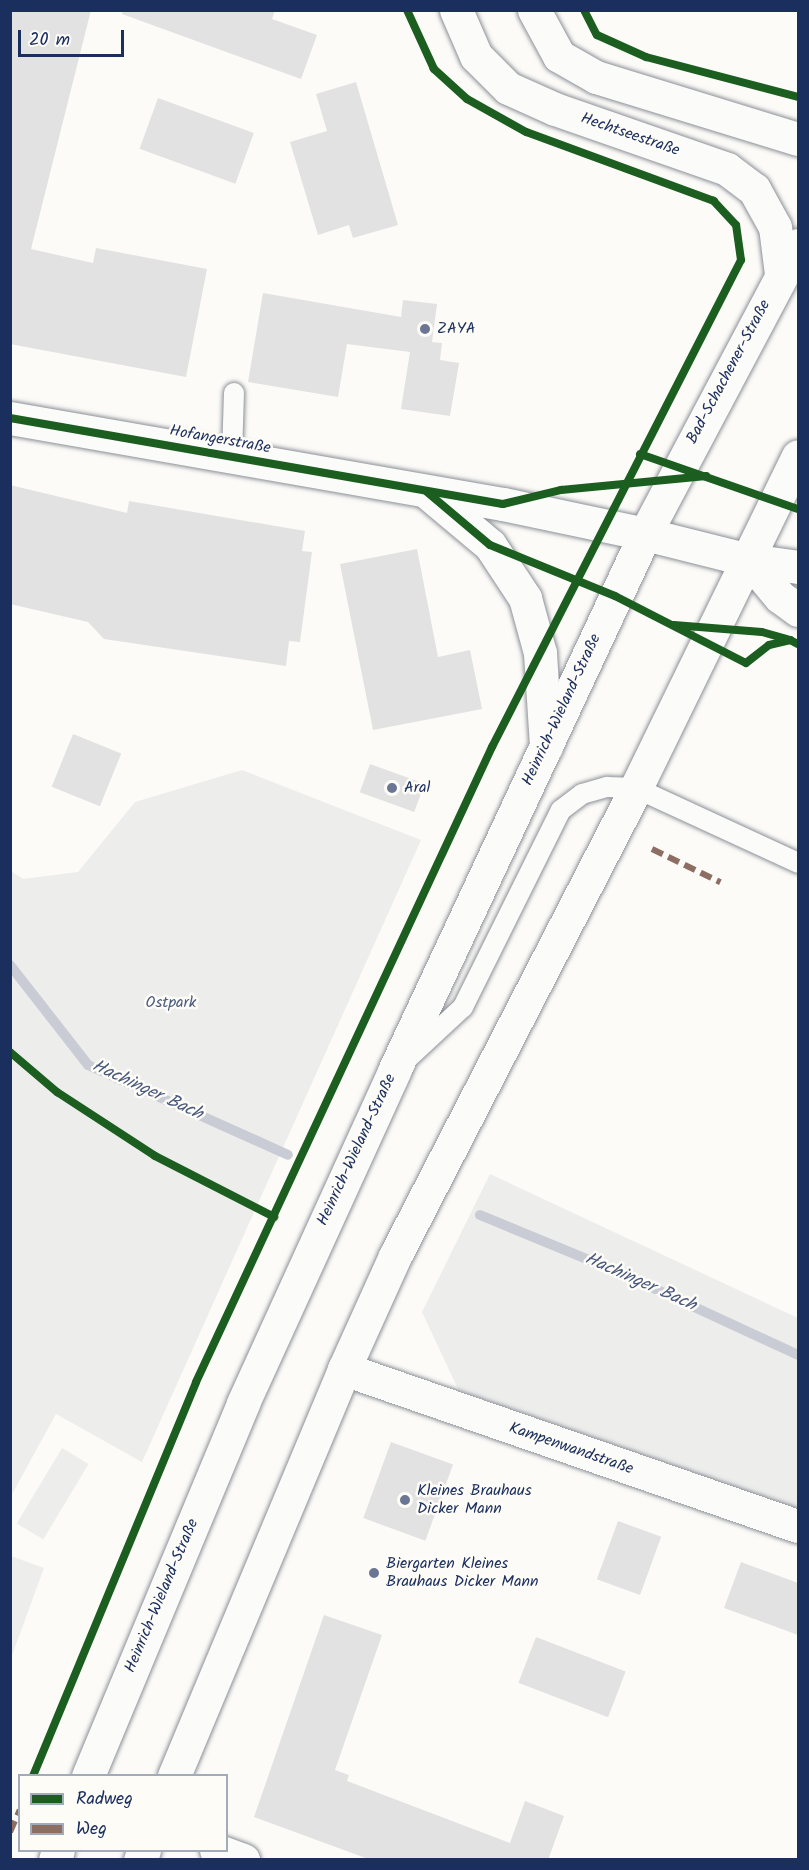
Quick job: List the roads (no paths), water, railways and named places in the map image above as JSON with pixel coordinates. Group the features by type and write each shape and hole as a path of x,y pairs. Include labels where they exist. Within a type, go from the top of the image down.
{"main road":[{"name":"Hechtseestraße","path":"456,10 476,56 508,88 555,109 727,169 754,189 775,227 794,253"},
{"path":"534,10 559,56 596,77 798,139"},
{"name":"Bad-Schachener-Straße","path":"645,534 794,253"},
{"name":"Hofangerstraße","path":"10,418 424,490 645,534 749,560 798,567"},
{"path":"175,1774 344,1369 395,1256 636,788 798,456"},
{"name":"Hofangerstraße","path":"424,490 490,545 525,597 540,653 546,747"},
{"name":"Heinrich-Wieland-Straße","path":"89,1774 243,1403 394,1071 645,534"},
{"path":"749,560 780,597 798,610"},
{"name":"Kampenwandstraße","path":"344,1369 798,1526"},
{"path":"219,1852 243,1860"}],"lane":[{"path":"232,456 234,393"},
{"path":"394,1071 463,1007 561,810 582,794 607,787 636,788 798,863"}],"waterway":[{"name":"Hachinger Bach","path":"10,965 88,1065 288,1155"},
{"name":"Hachinger Bach","path":"480,1215 623,1274 798,1355"}],"place":[{"name":"ZAYA","path":"425,329"},
{"name":"Aral","path":"392,788"},
{"name":"Kleines Brauhaus Dicker Mann","path":"405,1500"},
{"name":"Biergarten Kleines Brauhaus Dicker Mann","path":"374,1573"}],"park label":[{"name":"Ostpark","path":"171,1003"}]}
